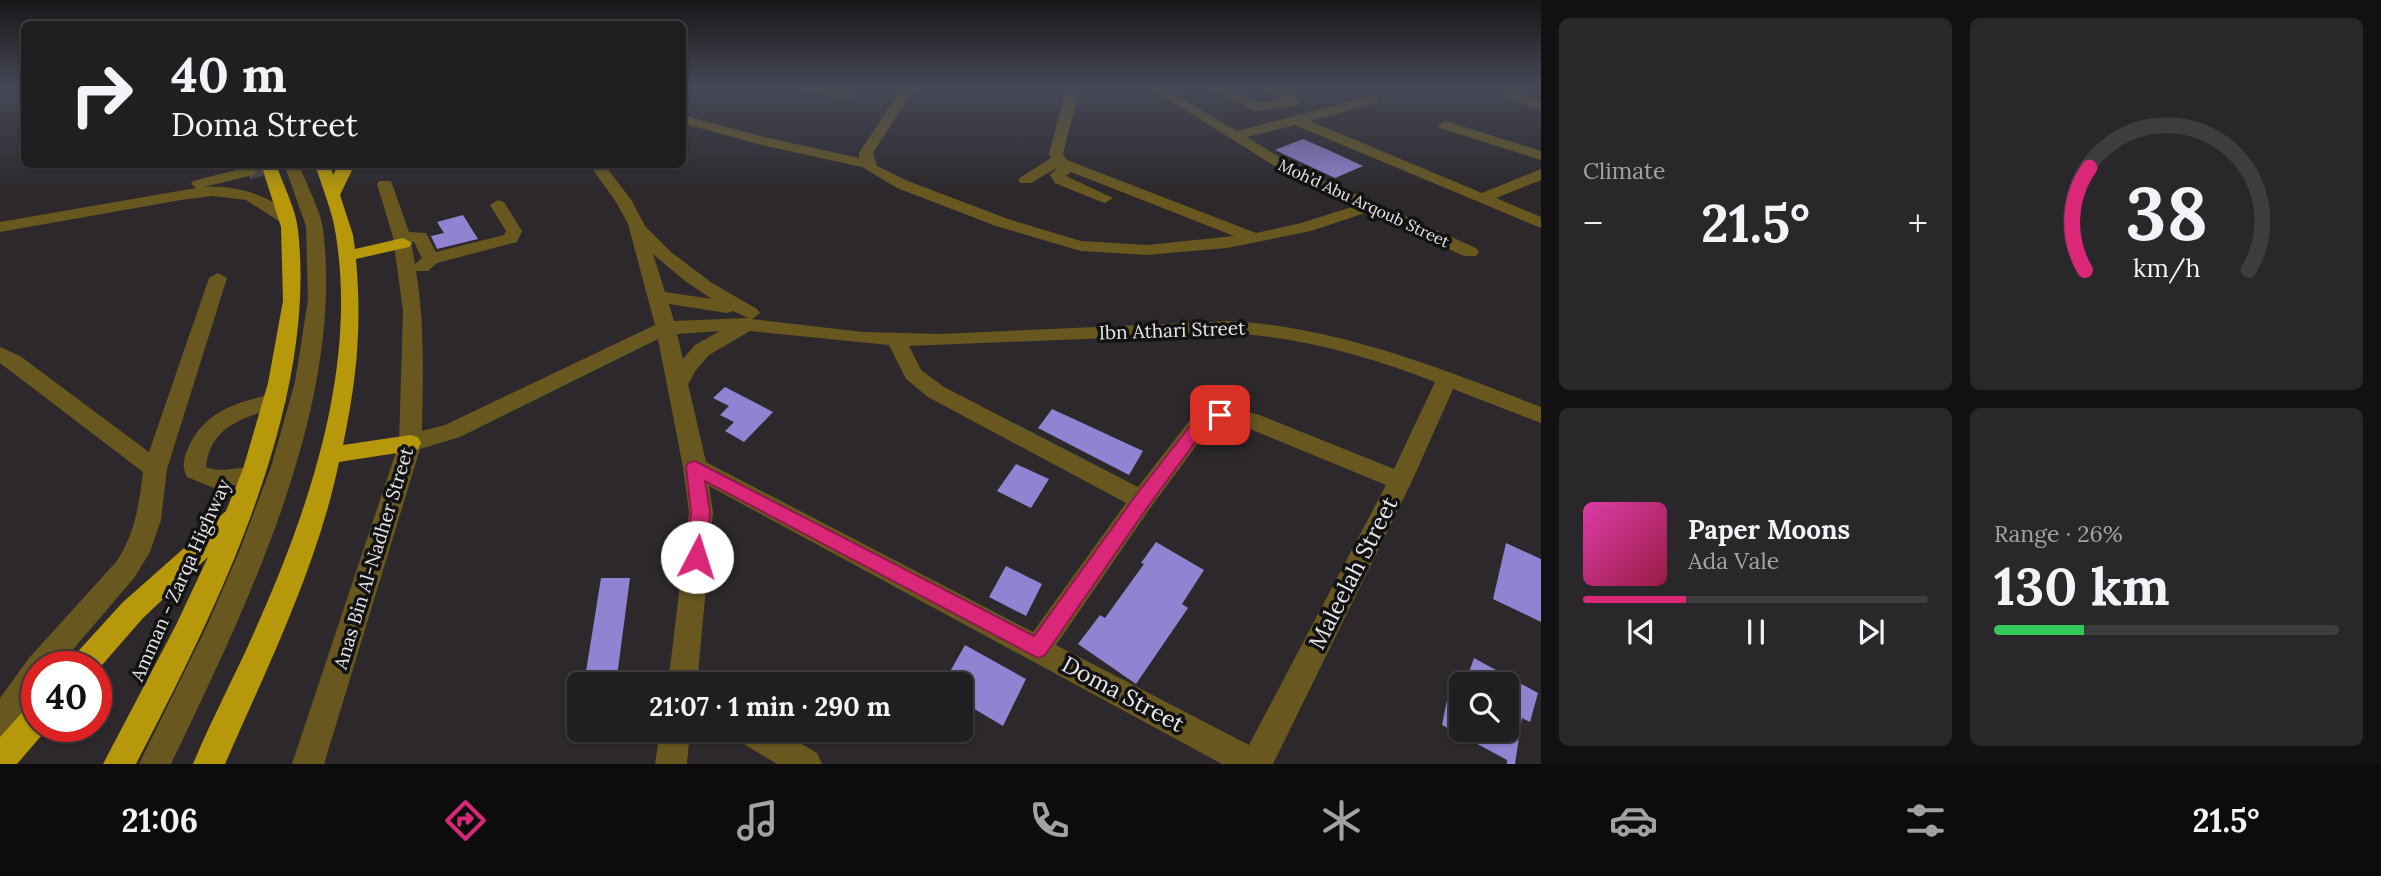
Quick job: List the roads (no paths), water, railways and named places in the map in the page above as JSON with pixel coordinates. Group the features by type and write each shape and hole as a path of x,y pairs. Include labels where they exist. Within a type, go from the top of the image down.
{"highway":[{"name":"Amman - Zarqa Highway","path":"119,764 215,570 253,475 275,401 292,302 292,258 282,194 258,168"},
{"path":"209,764 281,598 330,455 351,335 349,255 335,192 324,168"},
{"path":"335,192 345,168"},
{"path":"349,255 402,240"},
{"path":"330,455 410,443"},
{"path":"97,651 141,602 236,515"},
{"path":"0,761 21,737"}],"street":[{"path":"691,122 758,141 867,164 879,173 957,205 1069,243 1104,249 1139,250 1253,238 1328,222 1368,206"},
{"path":"867,164 866,153 886,122"},
{"path":"1064,122 1056,154 1062,163 1253,238"},
{"name":"Moh’d Abu Arqoub Street","path":"1212,122 1294,172 1470,252"},
{"path":"1236,136 1290,122"},
{"path":"1300,122 1541,223"},
{"path":"1445,125 1541,156"},
{"path":"1026,180 1062,163"},
{"path":"1062,163 1059,180 1105,198"},
{"path":"0,214 167,185 215,168"},
{"path":"0,221 141,197 258,168"},
{"path":"155,764 218,632 264,522 280,477 299,403 318,308 319,257 312,215 302,183 293,168"},
{"path":"166,764 229,633 259,562 289,476 316,366 325,306 324,256 317,213 300,168"},
{"path":"599,168 651,243 684,273 756,319 698,352 685,368 677,386"},
{"path":"1480,199 1541,174"},
{"name":"Anas Bin Al-Nadher Street","path":"308,764 410,443 414,351 409,276 402,240 385,184"},
{"path":"0,227 115,209 176,195 216,192 249,196 262,201 288,219"},
{"path":"409,276 431,259 511,238 514,231 498,205"},
{"path":"636,224 667,328 695,467 701,512 684,672"},
{"path":"402,240 419,237 431,259"},
{"path":"54,651 125,570 137,552 149,520 155,469 218,278"},
{"name":"Ibn Athari Street","path":"658,297 705,303 789,327 896,340 1259,328 1335,341 1541,415"},
{"name":"Ibn Athari Street","path":"667,328 730,324 756,319"},
{"path":"410,443 452,431 667,328"},
{"path":"896,340 913,374 936,392 1142,500"},
{"path":"0,354 13,360 155,469"},
{"name":"Maleelah Street","path":"1255,764 1400,481 1447,380"},
{"path":"253,475 211,479 201,477 195,471 194,463 203,438 217,421 275,401"},
{"path":"1038,649 1142,500 1202,421 1220,415 1249,420 1400,481"},
{"name":"Doma Street","path":"695,467 1255,764"},
{"path":"0,723 21,693"},
{"path":"671,764 674,742"},
{"path":"770,742 806,764"}],"tunnel":[{"path":"248,172 262,168"}]}
